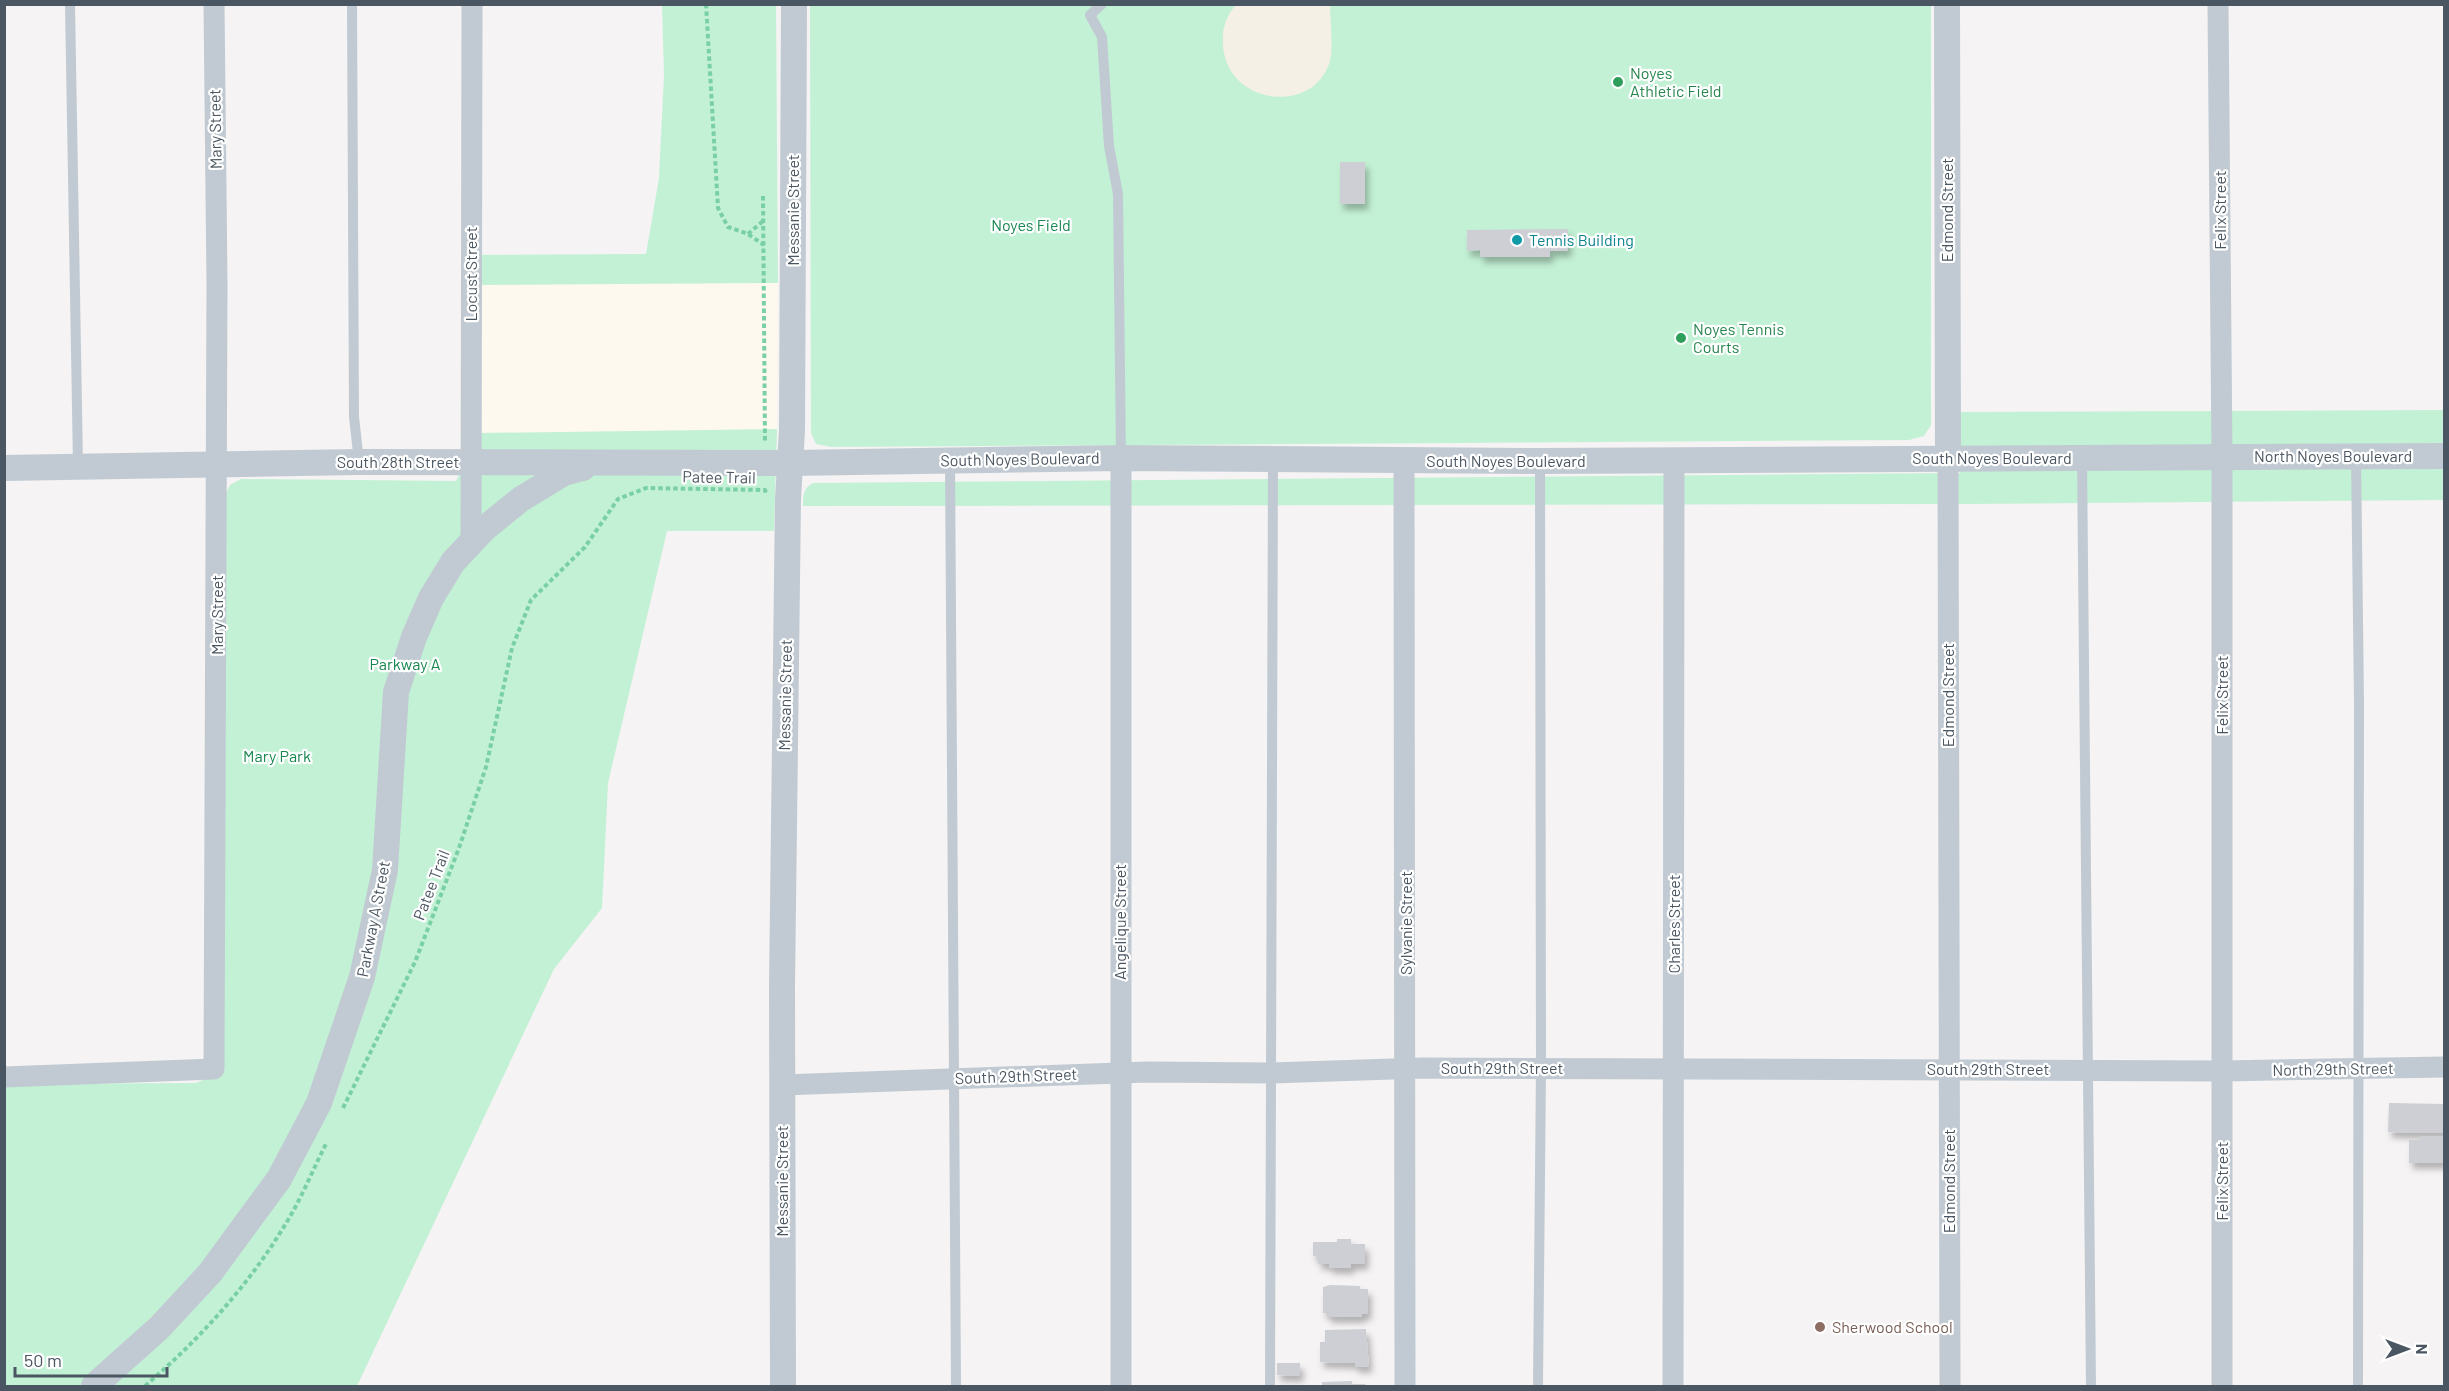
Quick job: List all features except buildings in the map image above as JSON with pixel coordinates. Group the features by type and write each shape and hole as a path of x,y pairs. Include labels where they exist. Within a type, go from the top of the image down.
{"street":[{"name":"Mary Street","path":"4,1077 214,1069 217,464 214,4"},
{"name":"Locust Street","path":"471,543 472,4"},
{"name":"Messanie Street","path":"783,1386 776,495 794,4"},
{"name":"Edmond Street","path":"1947,4 1950,1386"},
{"name":"Felix Street","path":"2218,4 2222,457 2222,1386"},
{"name":"North Noyes Boulevard","path":"2222,457 2445,456"},
{"name":"South Noyes Boulevard","path":"778,463 1121,458 1674,461 2222,457"},
{"name":"Angelique Street","path":"1121,458 1121,1386"},
{"name":"Sylvanie Street","path":"1404,460 1405,1386"},
{"name":"Charles Street","path":"1673,1386 1674,461"},
{"name":"South 28th Street","path":"4,468 359,462 778,463"},
{"name":"Parkway A Street","path":"94,1386 159,1328 210,1273 279,1179 319,1103 362,977 385,870 396,692 414,637 431,598 453,562 521,499 564,473 606,462"},
{"name":"North 29th Street","path":"2222,1071 2445,1067"},
{"name":"South 29th Street","path":"782,1085 1120,1073 1271,1073 1406,1069 2222,1071"}],"lane":[{"path":"70,4 78,466"},
{"path":"352,4 354,417 359,462"},
{"path":"1102,4 1090,15 1102,37 1109,146 1118,194 1121,458"},
{"path":"2356,456 2358,1386"},
{"path":"2082,457 2090,1070 2091,1386"},
{"path":"950,460 956,1386"},
{"path":"1270,1386 1273,460"},
{"path":"1538,1386 1541,1068 1540,461"}],"path":[{"path":"706,4 718,208 728,227 748,234 764,245"},
{"name":"Patee Trail","path":"341,1112 414,962 459,848 486,767 512,648 531,600 585,547 618,499 631,492 646,488 776,495 778,463 763,196"},
{"path":"748,234 764,219"},
{"path":"145,1386 217,1319 248,1280 289,1219 331,1133"}],"shaded area":[{"path":"778,283 777,429 481,433 481,285"}],"green space":[{"path":"662,5 776,5 778,283 481,285 479,255 646,254 659,178 664,75"},
{"name":"Noyes Field","path":"810,5 1931,5 1931,425 1924,436 1909,440 832,447 816,444 811,433"},
{"path":"2444,410 2444,500 1961,504 803,506 805,490 813,483 1960,473 1959,412"},
{"name":"Parkway A","path":"777,429 774,531 667,531 608,783 602,908 554,969 357,1386 5,1386 4,1084 196,1083 209,1077 224,497 230,485 241,479 456,481 481,433"}],"sand":[{"path":"1237,4 1330,5 1332,44 1330,58 1319,81 1304,92 1286,97 1267,96 1250,89 1235,77 1226,59 1223,37 1227,19"}],"place":[{"name":"Noyes Athletic Field","path":"1618,82"},
{"name":"Tennis Building","path":"1517,240"},
{"name":"Noyes Tennis Courts","path":"1681,338"},
{"name":"Sherwood School","path":"1820,1327"}],"park label":[{"name":"Mary Park","path":"277,756"}]}
